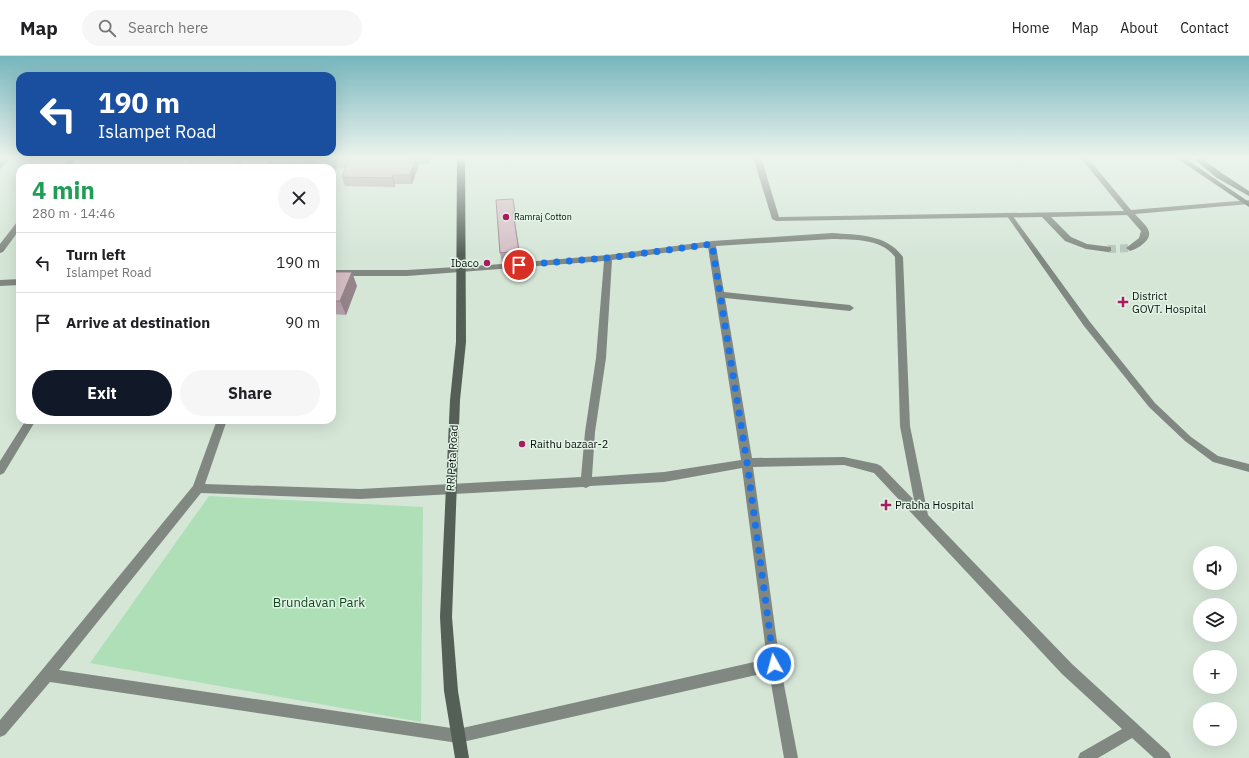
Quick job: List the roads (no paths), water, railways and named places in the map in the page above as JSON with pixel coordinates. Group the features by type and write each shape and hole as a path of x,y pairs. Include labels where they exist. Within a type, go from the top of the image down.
{"street":[{"name":"RR Peta Road","path":"461,190 461,342 455,400 450,490 446,617 452,691 462,758"},
{"path":"767,190 776,219 1045,216 1130,213 1248,203"},
{"path":"1110,190 1145,231 1145,236 1140,243 1130,248"},
{"path":"1228,190 1248,203"},
{"path":"1045,216 1068,239 1086,246 1108,248"},
{"path":"0,250 16,229"},
{"path":"336,273 407,273 608,258 712,244 832,236 863,238 881,242 893,249 899,257 905,426 923,519"},
{"path":"712,244 747,462 774,664 791,758"},
{"path":"586,483 590,432 601,358 608,258"},
{"path":"0,283 16,282"},
{"path":"719,294 850,308"},
{"path":"0,470 29,424"},
{"path":"0,730 47,675 198,488 221,424"},
{"path":"198,488 360,494 450,490 586,483 664,477 747,462 844,461 877,469 1067,669 1164,758"},
{"path":"47,675 458,736 774,664"},
{"path":"1085,758 1133,730"}],"lane":[{"path":"1010,216 1087,324 1152,405 1188,439 1216,459 1249,468"}],"tunnel":[{"path":"1108,249 1130,248"}],"place":[{"name":"Ramraj Cotton","path":"506,217"},
{"name":"Ibaco","path":"487,263"},
{"name":"District GOVT. Hospital","path":"1123,302"},
{"name":"Raithu bazaar-2","path":"522,444"},
{"name":"Prabha Hospital","path":"886,505"}],"park label":[{"name":"Brundavan Park","path":"319,602"}]}
